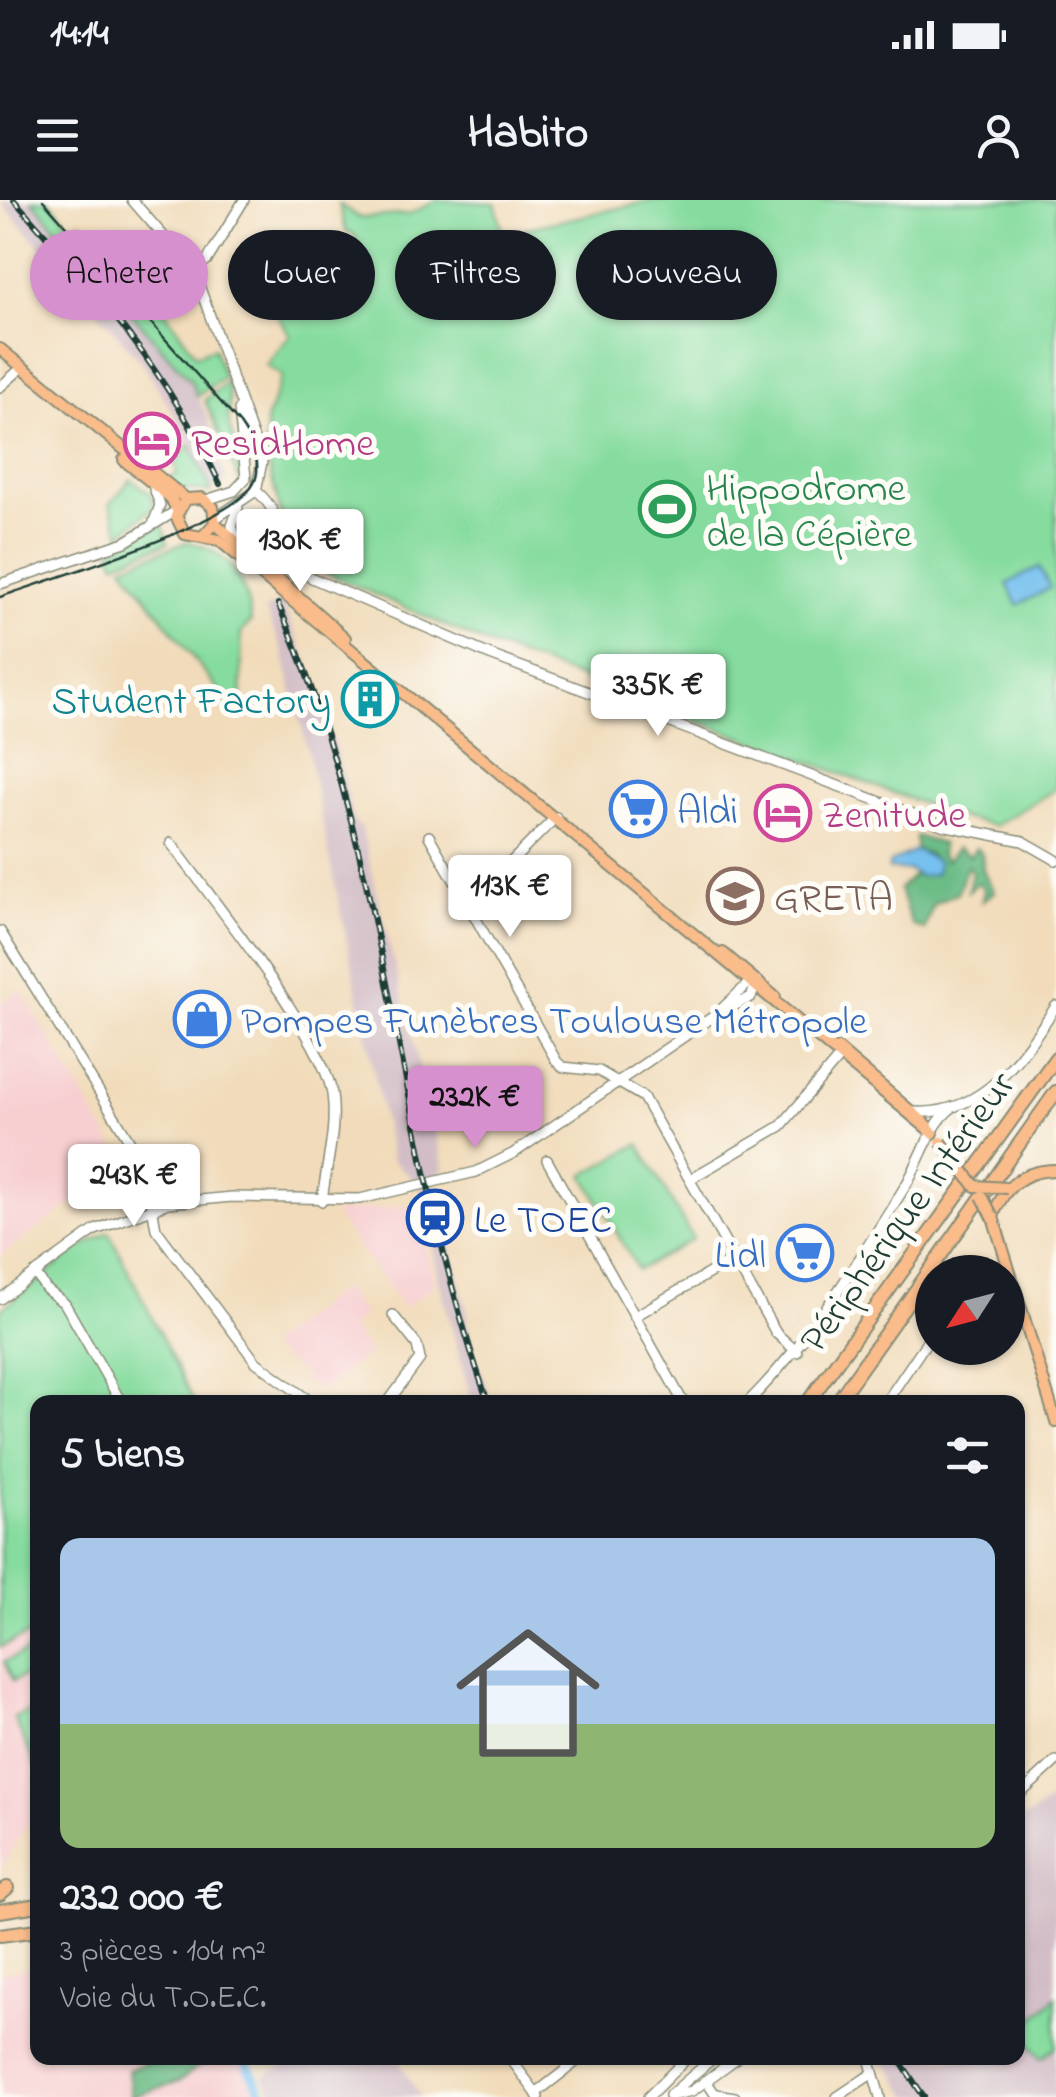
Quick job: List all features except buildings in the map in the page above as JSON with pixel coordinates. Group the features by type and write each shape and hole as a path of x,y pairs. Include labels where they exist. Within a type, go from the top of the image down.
{"highway":[{"name":"Périphérique Intérieur","path":"813,1395 1056,1058"},
{"path":"842,1395 1056,1092"},
{"path":"0,1911 30,1906"},
{"path":"0,1936 30,1931"}],"main road":[{"path":"0,349 186,499 206,500 215,521 241,549 555,819"},
{"path":"0,358 171,498 190,536 217,538 926,1124 978,1191 993,1217 1004,1255"},
{"path":"177,515 186,499"},
{"path":"203,536 215,521"},
{"path":"993,1217 1004,1191 1026,1176 1056,1170"},
{"path":"978,1191 1004,1191"},
{"path":"1025,1323 1056,1422"}],"street":[{"path":"132,200 159,230"},
{"path":"208,256 244,200"},
{"path":"208,309 264,468 256,491 215,521"},
{"path":"0,387 17,372"},
{"path":"206,500 234,491 246,478 238,392"},
{"path":"152,483 160,498 157,520"},
{"path":"256,491 268,503 296,561 312,578 490,655 942,825 1023,841 1056,860"},
{"path":"240,505 232,526 241,549"},
{"path":"0,584 125,542 157,520 177,515"},
{"path":"468,905 555,819"},
{"path":"428,836 563,1067 592,1068 643,1097 776,1333 796,1352"},
{"path":"171,842 304,1030 326,1068 333,1116 322,1201"},
{"path":"0,931 137,1150 145,1166 154,1207 152,1222 256,1362 301,1395"},
{"path":"0,1299 95,1230 154,1207 224,1197 322,1201 389,1195 476,1172 514,1154 754,985"},
{"path":"755,1395 796,1352 912,1174 926,1124 953,1107 979,1098 1022,1054 1056,1006"},
{"path":"690,1179 781,1126 841,1056"},
{"path":"926,1124 953,1107"},
{"path":"546,1160 680,1395"},
{"path":"635,1316 734,1259"},
{"path":"35,1272 46,1289 64,1304 117,1395"},
{"path":"393,1315 417,1345 420,1359 393,1395"},
{"path":"891,1395 915,1359"},
{"path":"1025,1790 1056,1761"},
{"path":"515,2065 537,2095 573,2065"},
{"path":"651,2097 679,2065"},
{"path":"669,2096 705,2065"},
{"path":"669,2096 706,2081 728,2065"},
{"path":"871,2065 880,2097"},
{"path":"837,2097 873,2073"},
{"path":"706,2081 717,2096 735,2097"},
{"path":"651,2097 684,2082"}],"shaded area":[{"path":"32,200 58,230 30,230 30,235 0,201"},
{"path":"105,320 137,320 191,381 215,435 218,460 227,481 211,488 180,424 142,362"},
{"path":"282,602 321,695 354,822 361,828 444,1168 433,1181 468,1313 469,1336 490,1395 470,1395 441,1288 420,1185 392,1160 308,752 282,649 265,609"},
{"path":"20,990 125,1165 0,1256 0,1003"},
{"path":"414,1206 435,1285 404,1308 336,1217 337,1212"},
{"path":"343,1288 364,1316 350,1326 369,1353 323,1389 304,1382 302,1374 267,1346"},
{"path":"30,1634 30,1818 0,1870 0,1647"},
{"path":"1056,1798 1056,2097 910,2097 888,2065 1025,2065 1025,1818"},
{"path":"30,1968 30,2065 243,2065 260,2097 0,2097 0,1973"},
{"path":"284,2065 401,2065 420,2097 275,2097 263,2076"}],"green space":[{"path":"32,200 49,200 73,228 80,222 88,230 58,230"},
{"name":"Hippodrome de la Cépière","path":"437,200 495,203 503,230 395,230 395,320 556,320 556,230 519,230 655,200 1056,200 1056,789 994,826 959,817 487,644 311,566 298,551 281,514 266,456 266,421 282,376 266,365 290,335 281,320 375,320 375,230 346,230 339,204 360,218 410,214"},
{"path":"137,320 171,320 196,355 214,348 224,377 197,396 191,381"},
{"path":"227,382 229,423 241,465 239,480 205,400"},
{"path":"190,445 210,492 179,489 167,478 177,475 175,463"},
{"path":"131,479 151,494 154,507 121,534 110,504"},
{"path":"162,523 168,543 115,563 111,550"},
{"path":"187,542 224,560 245,593 251,621 241,633 242,709 232,708 123,566"},
{"path":"916,836 942,844 941,855 946,861 957,848 970,856 976,848 982,854 983,870 994,892 982,901 984,890 979,882 968,891 972,872 967,866 958,892 933,904 924,930 912,925 899,889 914,875 935,874 938,865 929,854 916,850"},
{"path":"639,1144 693,1239 638,1270 584,1175"},
{"path":"109,1232 190,1395 30,1395 30,1634 0,1647 0,1310 80,1248"},
{"path":"30,1650 30,1673 13,1681 4,1662"},
{"path":"30,1711 30,1753 14,1718"},
{"path":"1056,1997 1056,2047 1042,2058 1025,2040 1025,2027"},
{"path":"140,2065 200,2065 180,2081 131,2097 128,2070"}],"water":[{"path":"1039,567 1050,588 1018,605 1007,584"},
{"path":"916,850 938,862 935,874 920,877 910,871 888,869 890,863"}],"waterway":[{"path":"248,2065 265,2097"}],"tram line":[{"path":"0,597 138,549 213,516 239,499 254,483 257,468 255,452 240,424 43,200"}],"railway":[{"path":"14,200 102,300 153,368 220,484"},
{"path":"278,604 316,700 345,799 370,899 432,1204 457,1304 486,1395"},
{"path":"903,2065 924,2097"}],"place":[{"name":"ResidHome","path":"152,441"},
{"name":"Hippodrome de la Cépière","path":"667,509"},
{"name":"Student Factory","path":"370,699"},
{"name":"Aldi","path":"638,809"},
{"name":"Zenitude","path":"783,813"},
{"name":"GRETA","path":"735,896"},
{"name":"Pompes Funèbres Toulouse Métropole","path":"202,1019"},
{"name":"Le TOEC","path":"435,1218"},
{"name":"Lidl","path":"805,1253"}]}
